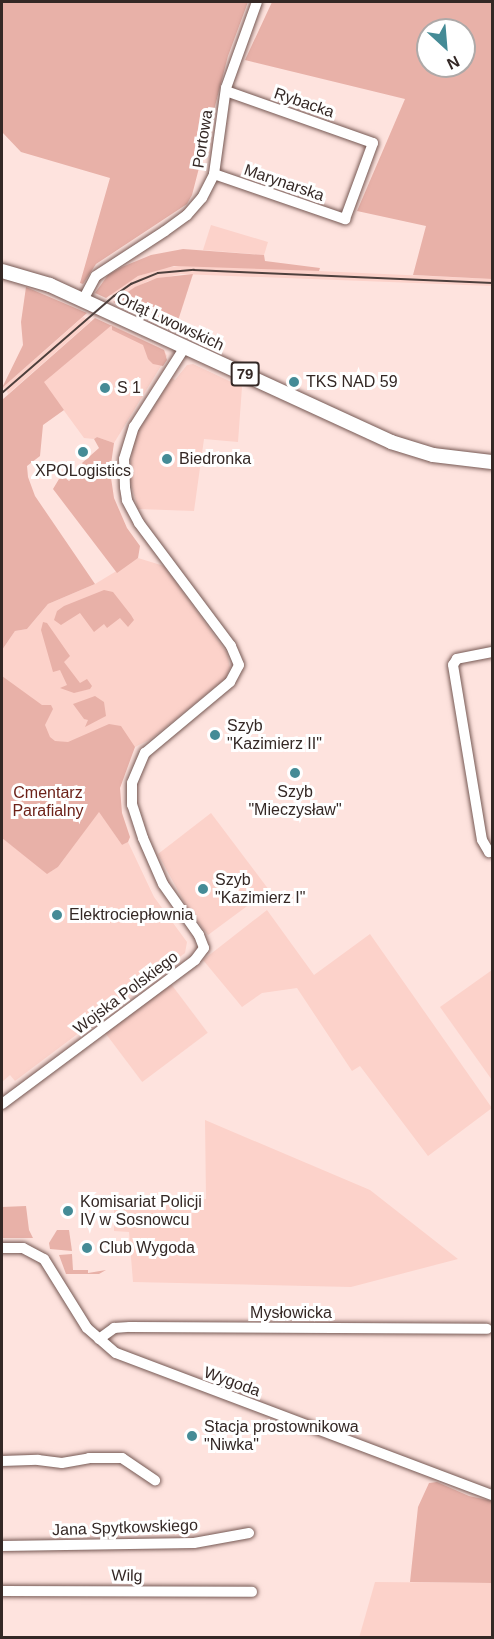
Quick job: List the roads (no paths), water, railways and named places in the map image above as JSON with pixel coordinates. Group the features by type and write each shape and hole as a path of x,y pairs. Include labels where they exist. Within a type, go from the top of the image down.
{"main road":[{"name":"Orląt Lwowskich","path":"2,271 34,278 391,442 447,458 492,462"}],"street":[{"name":"Portowa","path":"83,300 96,276 187,215 202,198 214,174 226,91 257,2"},
{"name":"Rybacka","path":"226,91 373,143 345,219"},
{"name":"Marynarska","path":"214,174 345,219"},
{"name":"Wojska Polskiego","path":"2,1104 195,960 204,948 199,935 163,884 142,838 132,805 132,783 145,753 235,678 239,665 238,658 139,524 127,500 123,473 126,446 134,427 185,347"},
{"path":"491,852 482,840 453,664 457,659 492,652"},
{"name":"Wygoda","path":"2,1248 23,1248 44,1259 80,1317 99,1339 131,1360 492,1495"},
{"name":"Mysłowicka","path":"99,1339 114,1328 130,1327 487,1329"},
{"path":"2,1461 38,1460 62,1463 89,1458 122,1458 155,1480"},
{"name":"Jana Spytkowskiego","path":"2,1546 194,1543 249,1533"},
{"name":"Wilg","path":"2,1591 252,1592"}],"tram line":[{"path":"2,393 114,296 131,284 158,273 194,270 492,283"}],"place":[{"name":"TKS NAD 59","path":"294,382"},
{"name":"S 1","path":"105,388"},
{"name":"XPOLogistics","path":"83,452"},
{"name":"Biedronka","path":"167,459"},
{"name":"Szyb \"Kazimierz II\"","path":"215,735"},
{"name":"Szyb \"Mieczysław\"","path":"295,773"},
{"name":"Szyb \"Kazimierz I\"","path":"203,889"},
{"name":"Elektrociepłownia","path":"57,915"},
{"name":"Komisariat Policji IV w Sosnowcu","path":"68,1211"},
{"name":"Club Wygoda","path":"87,1248"},
{"name":"Stacja prostownikowa \"Niwka\"","path":"192,1436"}],"park label":[{"name":"Cmentarz Parafialny","path":"48,802"}]}
